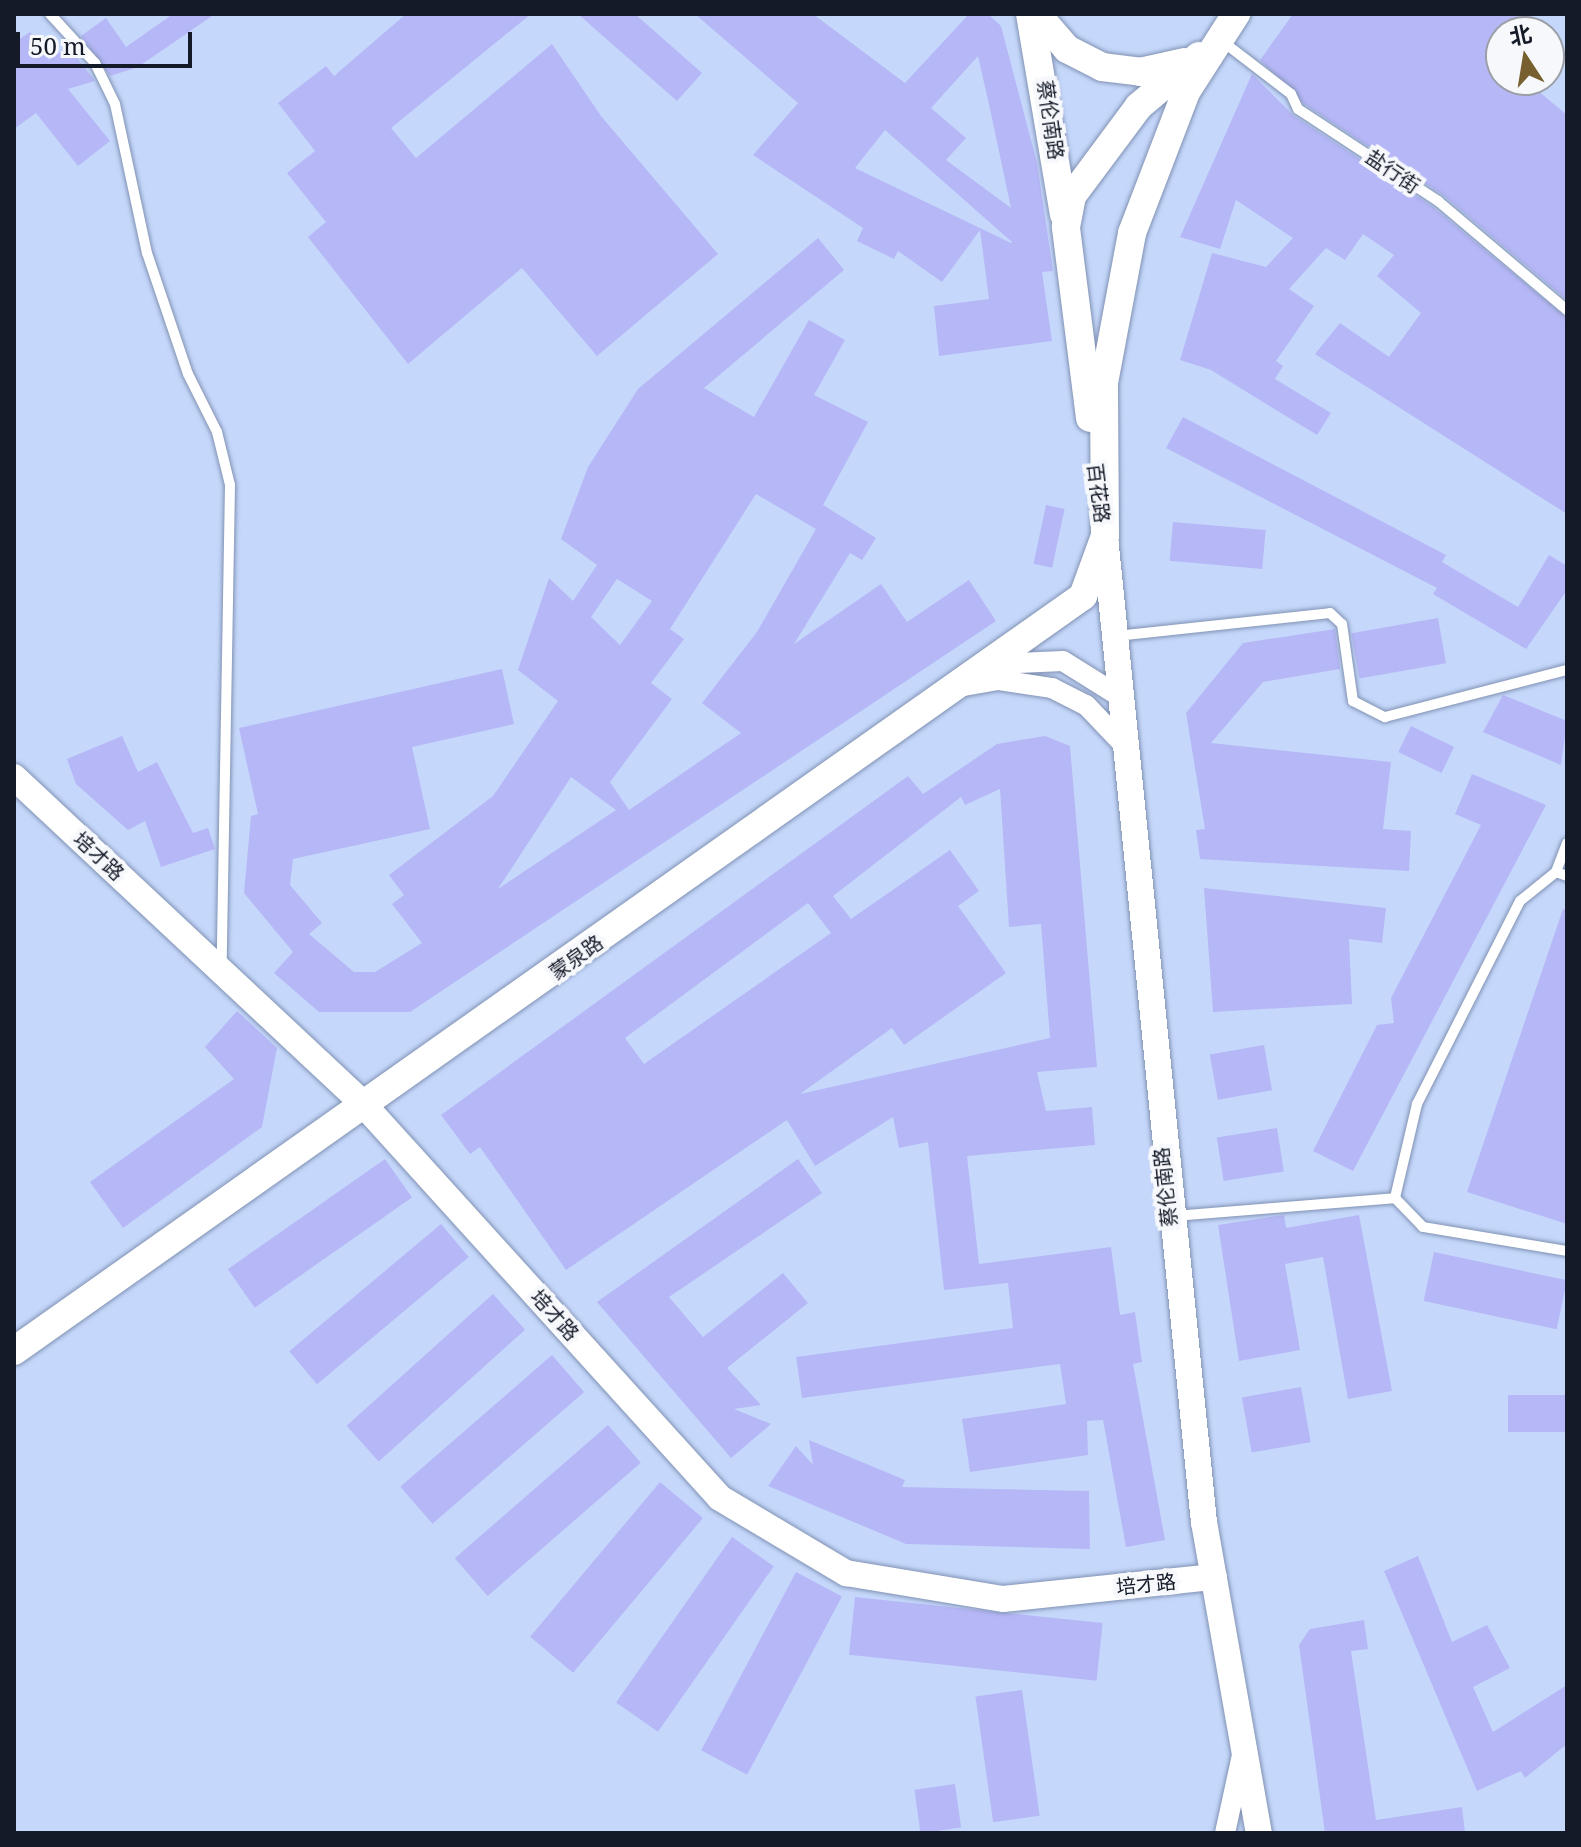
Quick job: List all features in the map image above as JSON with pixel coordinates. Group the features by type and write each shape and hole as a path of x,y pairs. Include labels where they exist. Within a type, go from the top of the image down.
{"main road":[{"name":"蔡伦南路","path":"1030,14 1066,227"},
{"path":"1037,14 1067,49 1112,69 1159,69 1213,42"},
{"name":"百花路","path":"1105,536 1066,227 1085,175 1147,98 1213,42 1236,14"},
{"name":"百花路","path":"1105,536 1101,434 1119,282 1165,138 1213,42"},
{"name":"蒙泉路","path":"14,1351 994,664 1083,596 1105,536"}],"street":[{"name":"蔡伦南路","path":"1105,536 1168,1217 1214,1577 1259,1833"},
{"path":"994,664 1063,661 1119,696"},
{"path":"964,686 1008,680 1052,688 1086,705 1124,745"},
{"name":"培才路","path":"14,777 364,1105 720,1498 846,1573 1003,1599 1214,1577"},
{"path":"1225,1833 1243,1748"}],"lane":[{"path":"50,14 95,63 115,104 147,253 188,374 217,432 230,485 222,971"},
{"name":"盐行街","path":"1213,42 1291,94 1298,109 1438,201 1567,310"},
{"path":"1114,636 1330,613 1342,624 1353,701 1385,717 1567,670"},
{"path":"1395,1198 1417,1104 1520,901 1561,874 1567,843"},
{"path":"1168,1217 1395,1198"},
{"path":"1395,1198 1423,1227 1567,1251"}],"building":[{"path":"173,14 215,14 138,67 110,76 81,36 106,18 126,47"},
{"path":"406,14 531,14 391,128 416,158 552,44 601,116 718,254 597,356 522,268 408,364 308,237 326,222 287,173 315,151 278,103 326,66 334,76"},
{"path":"578,14 635,14 702,73 677,101"},
{"path":"695,14 813,14 905,83 969,14 988,14 1001,26 1037,163 1053,271 1042,272 1052,341 939,356 934,306 989,299 980,230 942,282 898,251 894,259 857,241 863,228 753,155 798,103","holes":["978,56 990,109 1011,208 946,160 966,138 931,108","885,130 1012,242 855,168"]},
{"path":"1293,14 1533,14 1485,16 1485,96 1544,96 1567,115 1567,300 1443,195 1304,104 1260,60"},
{"path":"30,32 49,60 68,46 95,81 68,89 110,141 78,166 36,113 14,129 14,43"},
{"path":"1252,74 1294,116 1433,207 1567,318 1567,514 1315,354 1340,323 1389,357 1421,313 1377,276 1394,255 1363,234 1345,260 1326,248 1289,289 1314,306 1276,361 1283,366 1275,379 1331,413 1317,435 1211,370 1180,360 1212,253 1266,267 1293,238 1236,200 1220,249 1180,237"},
{"path":"818,238 844,270 704,388 754,417 809,320 845,340 814,395 868,422 823,505 876,538 862,560 850,553 794,644 881,584 907,622 969,580 996,621 410,1012 319,1012 274,973 293,952 244,893 251,816 258,814 239,728 502,669 514,724 412,747 430,829 293,859 290,885 322,923 309,934 354,972 375,972 422,943 392,904 404,895 389,875 493,796 558,701 518,670 549,578 573,601 597,565 561,539 588,467 638,389","holes":["756,494 816,529 757,632 702,703 741,733 629,810 610,782 672,699 651,683 684,639 670,629","617,579 652,601 620,645 591,617","571,777 616,810 498,889"]},
{"path":"1183,417 1446,555 1442,562 1518,607 1549,555 1567,566 1567,590 1526,649 1433,594 1437,588 1166,448"},
{"path":"1046,505 1065,509 1052,568 1034,564"},
{"path":"1173,522 1266,530 1262,569 1170,561"},
{"path":"1438,618 1446,663 1359,679 1351,633"},
{"path":"1335,629 1340,669 1263,682 1211,743 1391,762 1383,829 1411,831 1409,871 1200,859 1196,830 1205,829 1186,713 1243,643"},
{"path":"1503,695 1567,721 1561,765 1483,732"},
{"path":"1411,726 1454,747 1441,773 1398,752"},
{"path":"122,736 138,772 157,762 193,833 208,828 215,849 161,867 145,821 128,830 76,784 67,759"},
{"path":"1045,736 1070,746 1097,1067 1037,1072 1046,1111 1092,1107 1095,1145 967,1156 979,1264 1111,1247 1120,1315 1135,1312 1142,1362 1133,1364 1165,1540 1126,1547 1103,1420 1087,1421 1088,1455 970,1472 962,1419 1066,1404 1060,1364 802,1398 796,1357 1013,1328 1008,1283 944,1290 928,1142 899,1148 893,1117 815,1166 787,1120 566,1270 480,1147 470,1154 441,1115 908,776 923,794 997,744","holes":["1000,789 1009,927 1041,924 1050,1038 800,1094 892,1028 904,1045 1006,973 958,906 979,891 950,850 851,919 833,896 961,797 965,805","808,903 831,933 644,1064 625,1038"]},
{"path":"1472,774 1546,805 1353,1171 1313,1151 1377,1025 1394,1023 1391,998 1481,825 1455,814"},
{"path":"1204,888 1386,908 1382,943 1349,939 1352,1004 1213,1012"},
{"path":"1563,909 1567,910 1567,1224 1467,1192"},
{"path":"237,1011 277,1048 262,1127 123,1228 90,1182 234,1079 205,1047"},
{"path":"1264,1045 1272,1090 1218,1100 1210,1055"},
{"path":"1277,1128 1284,1171 1224,1181 1217,1138"},
{"path":"385,1159 412,1198 255,1308 228,1269"},
{"path":"798,1159 822,1193 669,1297 703,1337 783,1273 808,1303 727,1368 761,1405 734,1409 771,1424 731,1458 597,1302"},
{"path":"1284,1215 1286,1228 1359,1215 1392,1391 1348,1399 1323,1257 1285,1264 1300,1350 1239,1361 1218,1225"},
{"path":"441,1224 469,1257 317,1384 289,1351"},
{"path":"1434,1252 1567,1280 1557,1329 1424,1301"},
{"path":"493,1294 525,1330 379,1461 347,1426"},
{"path":"552,1355 584,1392 432,1524 400,1487"},
{"path":"1301,1387 1311,1442 1252,1453 1242,1397"},
{"path":"1508,1395 1567,1395 1567,1432 1508,1432"},
{"path":"608,1425 641,1463 488,1596 455,1558"},
{"path":"809,1440 905,1480 902,1487 1089,1491 1090,1549 906,1544 768,1486 796,1446 813,1465"},
{"path":"660,1482 703,1518 573,1673 530,1637"},
{"path":"732,1537 774,1566 658,1732 616,1702"},
{"path":"1418,1556 1452,1642 1487,1625 1510,1668 1473,1687 1493,1732 1567,1685 1567,1744 1525,1778 1521,1771 1477,1791 1384,1571"},
{"path":"796,1572 842,1596 747,1775 701,1750"},
{"path":"855,1597 1103,1623 1097,1681 849,1655"},
{"path":"1364,1620 1368,1649 1351,1651 1376,1820 1462,1807 1465,1833 1325,1833 1299,1645 1310,1629"},
{"path":"1022,1690 1040,1816 993,1822 975,1697"},
{"path":"955,1784 961,1828 920,1833 914,1790"}]}
